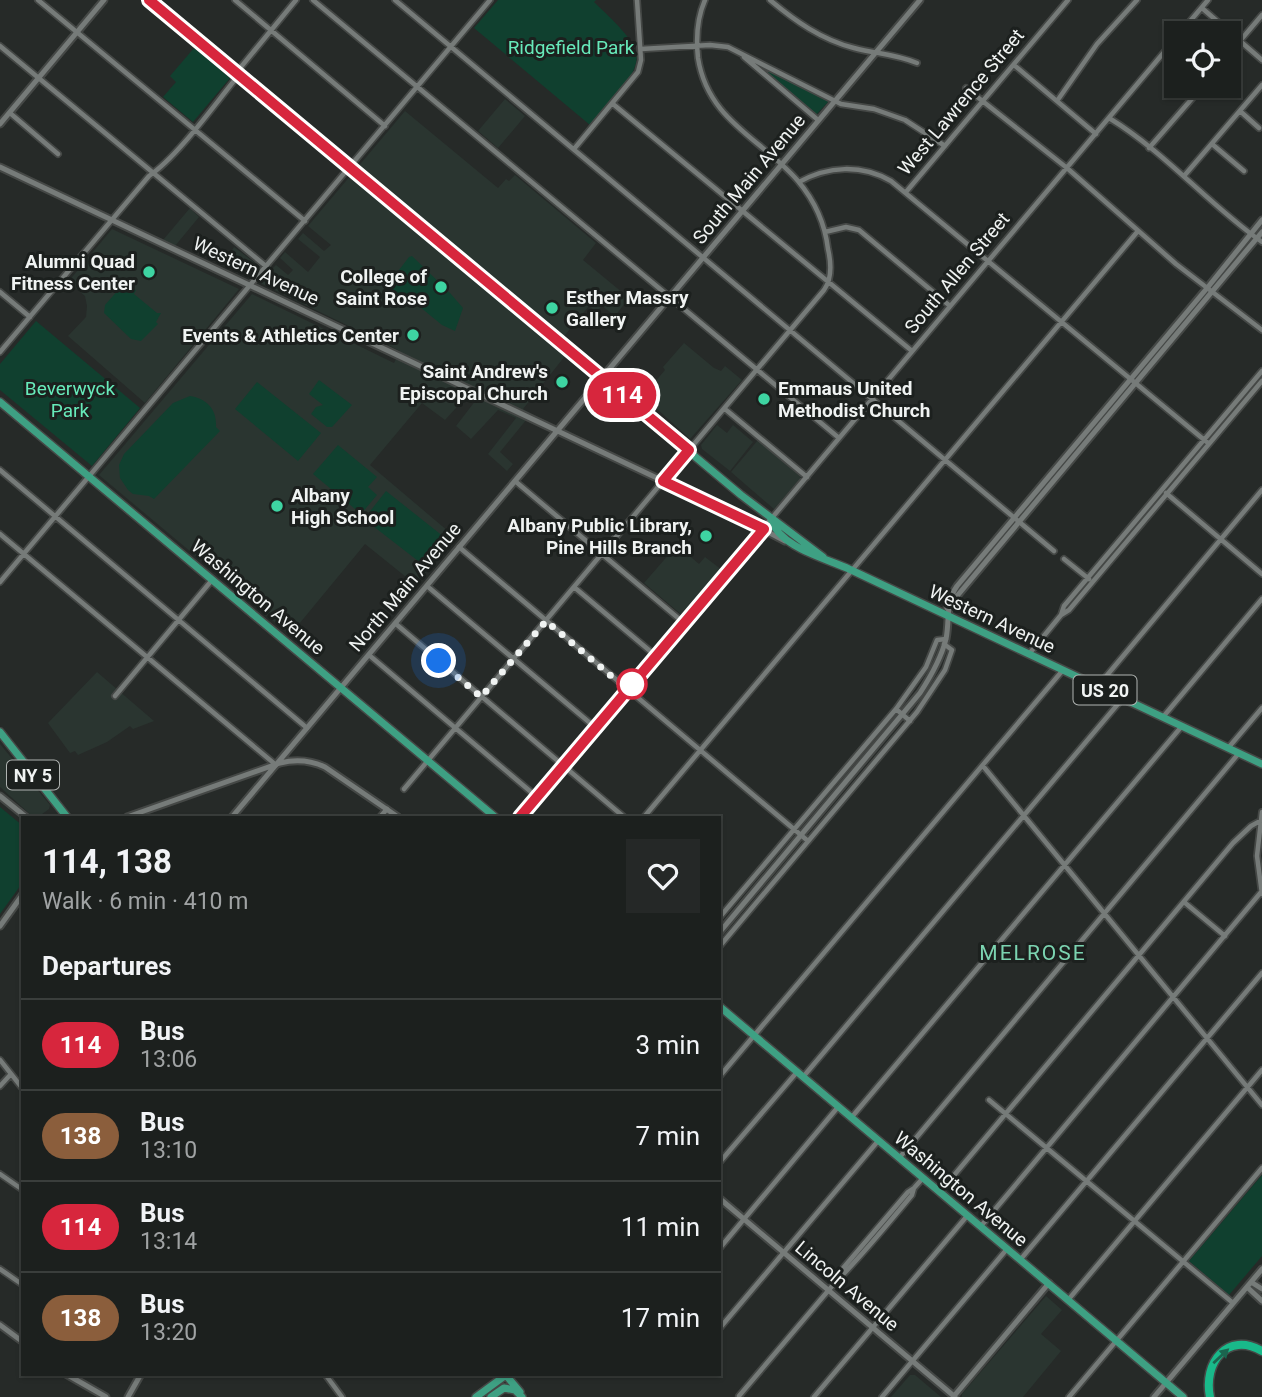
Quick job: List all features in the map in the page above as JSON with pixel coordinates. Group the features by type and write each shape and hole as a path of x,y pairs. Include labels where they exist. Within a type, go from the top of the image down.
{"highway":[{"path":"1209,1397 1210,1370 1222,1352 1242,1345 1262,1351"}],"main road":[{"name":"US 20","path":"149,0 771,519 777,531 791,544"},
{"name":"Washington Avenue","path":"0,402 494,816"},
{"name":"US 20","path":"771,519 776,520 801,541"},
{"name":"Western Avenue","path":"801,541 822,556"},
{"name":"Western Avenue","path":"791,544 948,612 1028,654 1262,764"},
{"name":"NY 5","path":"0,732 66,816"},
{"name":"Washington Avenue","path":"721,1008 1183,1397"},
{"path":"488,1395 495,1376"},
{"path":"488,1395 507,1376 523,1397"},
{"path":"476,1397 504,1388 515,1390 523,1397"}],"street":[{"path":"38,0 305,221"},
{"path":"0,124 104,0"},
{"path":"234,0 385,126"},
{"path":"1,348 111,220 194,130 234,81 236,73 296,0"},
{"path":"313,0 839,438"},
{"path":"395,0 1054,551"},
{"path":"0,582 489,0"},
{"path":"574,149 639,72 641,50 637,0"},
{"path":"404,789 828,284 830,260 825,232 814,204 799,182 781,164 735,125 714,101 704,82 697,46 699,21 705,0"},
{"path":"770,0 821,36 848,46 896,55 917,63"},
{"name":"South Main Avenue","path":"602,378 918,0"},
{"name":"West Lawrence Street","path":"906,192 1068,0"},
{"path":"1057,100 1097,44 1137,0"},
{"path":"1191,21 1208,0"},
{"path":"1202,8 1217,21"},
{"path":"1241,40 1262,15"},
{"path":"1241,42 1262,60"},
{"path":"641,50 719,45 841,104 868,108 898,117 925,130 945,146"},
{"path":"0,46 267,267"},
{"path":"738,52 818,120"},
{"name":"South Allen Street","path":"521,816 1164,52"},
{"path":"1014,65 1096,134"},
{"path":"1185,176 1262,85"},
{"path":"966,88 1067,168 1175,264 1262,330"},
{"path":"1149,148 1192,98"},
{"path":"613,104 912,351"},
{"path":"1240,111 1259,128"},
{"path":"10,113 58,153"},
{"path":"1109,118 1185,176 1226,216 1257,238"},
{"path":"1212,144 1244,171"},
{"name":"Western Avenue","path":"0,167 791,544"},
{"path":"799,182 826,170 857,169 884,177 1062,320 1206,442"},
{"path":"1257,238 1262,220"},
{"path":"825,232 846,227 859,230 950,306"},
{"path":"645,816 1138,231"},
{"path":"721,931 903,715 932,673 945,642 954,589 981,563 1262,232"},
{"path":"0,292 30,317"},
{"path":"1245,397 1262,372"},
{"name":"North Main Avenue","path":"233,816 602,378"},
{"path":"1028,654 1061,615 1064,607 1245,397 1262,381"},
{"path":"725,409 807,477"},
{"path":"0,470 307,728"},
{"path":"515,481 684,623"},
{"path":"1097,687 1262,490"},
{"path":"1164,492 1262,573"},
{"name":"Western Avenue","path":"764,529 777,531 801,541"},
{"path":"0,534 276,765"},
{"path":"459,547 808,841"},
{"path":"1064,559 1090,580"},
{"path":"115,696 213,580"},
{"path":"427,586 596,728"},
{"path":"574,587 656,656"},
{"path":"1163,718 1262,599"},
{"path":"396,624 623,816"},
{"path":"721,916 896,709 926,667 937,640 945,642 951,649 949,662 930,694 721,945"},
{"path":"369,655 537,797"},
{"path":"721,1075 1063,670"},
{"path":"721,1161 800,1074 1123,698"},
{"path":"1228,748 1262,708"},
{"path":"896,709 910,721"},
{"path":"851,1118 1182,726"},
{"path":"900,1158 1239,753"},
{"path":"130,816 294,760 318,764 396,816"},
{"path":"851,763 864,774"},
{"path":"983,766 1262,1105"},
{"path":"0,796 25,816"},
{"path":"381,816 387,810"},
{"path":"981,1226 1262,892 1257,856 1262,812"},
{"path":"940,1192 1244,831 1261,820"},
{"path":"745,888 758,900"},
{"path":"0,926 21,899"},
{"path":"1184,902 1225,936"},
{"path":"1020,1259 1262,972"},
{"path":"0,1060 21,1086"},
{"path":"1068,1300 1262,1070"},
{"path":"0,1086 11,1074"},
{"path":"989,1100 1233,1303"},
{"path":"721,1247 838,1107"},
{"path":"721,1327 879,1141"},
{"path":"1069,1397 1262,1168"},
{"path":"0,1174 21,1188"},
{"path":"739,1396 835,1281 842,1278 875,1235 912,1195 914,1188 923,1178"},
{"name":"Lincoln Avenue","path":"721,1200 954,1397"},
{"path":"814,1397 967,1215"},
{"path":"882,1397 1007,1249"},
{"path":"0,1269 21,1284"},
{"path":"1154,1397 1262,1269"},
{"path":"954,1397 1049,1283"},
{"path":"1249,1285 1262,1289"},
{"path":"1249,1285 1262,1301"},
{"path":"0,1325 21,1341"},
{"path":"69,1376 106,1397"},
{"path":"128,1397 140,1376"},
{"path":"326,1376 342,1397"}],"shaded area":[{"path":"505,99 525,116 498,148 478,131"},
{"path":"405,111 498,188 506,179 509,181 515,175 596,243 583,260 629,298 615,316 602,306 596,312 589,306 555,347 565,356 523,409 531,414 500,452 513,464 507,471 488,454 516,418 498,410 471,439 456,426 476,400 466,397 445,420 422,403 370,465 455,537 416,585 365,544 290,635 99,475 252,294 394,363 400,351 223,265 234,247 268,273 276,265 288,275 293,270 280,258 285,252 308,272 320,257 298,239 303,233 324,251 331,245 308,226"},
{"path":"190,208 199,217 175,246 163,240"},
{"path":"112,229 239,289 145,403 68,336 86,317 87,306 85,296 68,282"},
{"path":"684,343 714,368 721,371 725,366 742,380 690,439 643,396"},
{"path":"717,425 727,433 733,425 753,442 730,471 702,449 701,445"},
{"path":"758,440 800,474 801,478 774,509 731,472"},
{"path":"677,545 699,564 705,557 722,570 683,616 644,583"},
{"path":"97,672 154,721 133,729 130,726 107,742 78,755 75,751 70,753 48,723"},
{"path":"0,744 50,805 49,809 39,816 32,816 0,787"},
{"path":"1046,1296 1062,1310 1041,1334 1061,1351 1023,1397 962,1397 962,1394"},
{"path":"910,1375 915,1375 941,1397 891,1397"}],"green space":[{"name":"Ridgefield Park","path":"498,0 596,0 594,2 630,40 636,53 633,71 621,91 590,125 474,28"},
{"path":"194,48 230,78 193,122 163,97 176,82 170,76"},
{"path":"759,65 829,100 829,101 816,115"},
{"path":"412,256 463,308 455,331 442,325 409,298 400,299 386,287"},
{"path":"120,288 136,290 134,294 157,313 161,313 156,322 158,324 141,341 131,339 104,313 105,305"},
{"name":"Beverwyck Park","path":"36,321 140,408 92,466 0,390 0,364"},
{"path":"319,380 352,405 332,427 327,427 311,414 316,407 323,405 309,394"},
{"path":"257,382 321,433 298,461 235,409"},
{"path":"190,396 210,406 215,415 216,427 220,431 154,499 133,494 120,478 119,465 124,454 173,403"},
{"path":"338,445 377,477 368,487 377,495 361,514 313,474"},
{"path":"386,491 444,537 422,564 364,519"},
{"path":"0,807 21,824 21,885 0,914"},
{"path":"1262,1175 1262,1256 1229,1295 1189,1261"}],"bus line":[{"name":"114","path":"149,0 689,450 663,481 764,529 521,816"}],"place":[{"name":"Alumni Quad Fitness Center","path":"149,272"},
{"name":"College of Saint Rose","path":"441,287"},
{"name":"Esther Massry Gallery","path":"552,308"},
{"name":"Events & Athletics Center","path":"413,335"},
{"name":"Saint Andrew's Episcopal Church","path":"562,382"},
{"name":"Emmaus United Methodist Church","path":"764,399"},
{"name":"Albany High School","path":"277,506"},
{"name":"Albany Public Library, Pine Hills Branch","path":"706,536"}],"district":[{"name":"MELROSE","path":"1033,953"}],"route":[{"path":"439,661 481,697 546,621 628,690 632,684"}]}
